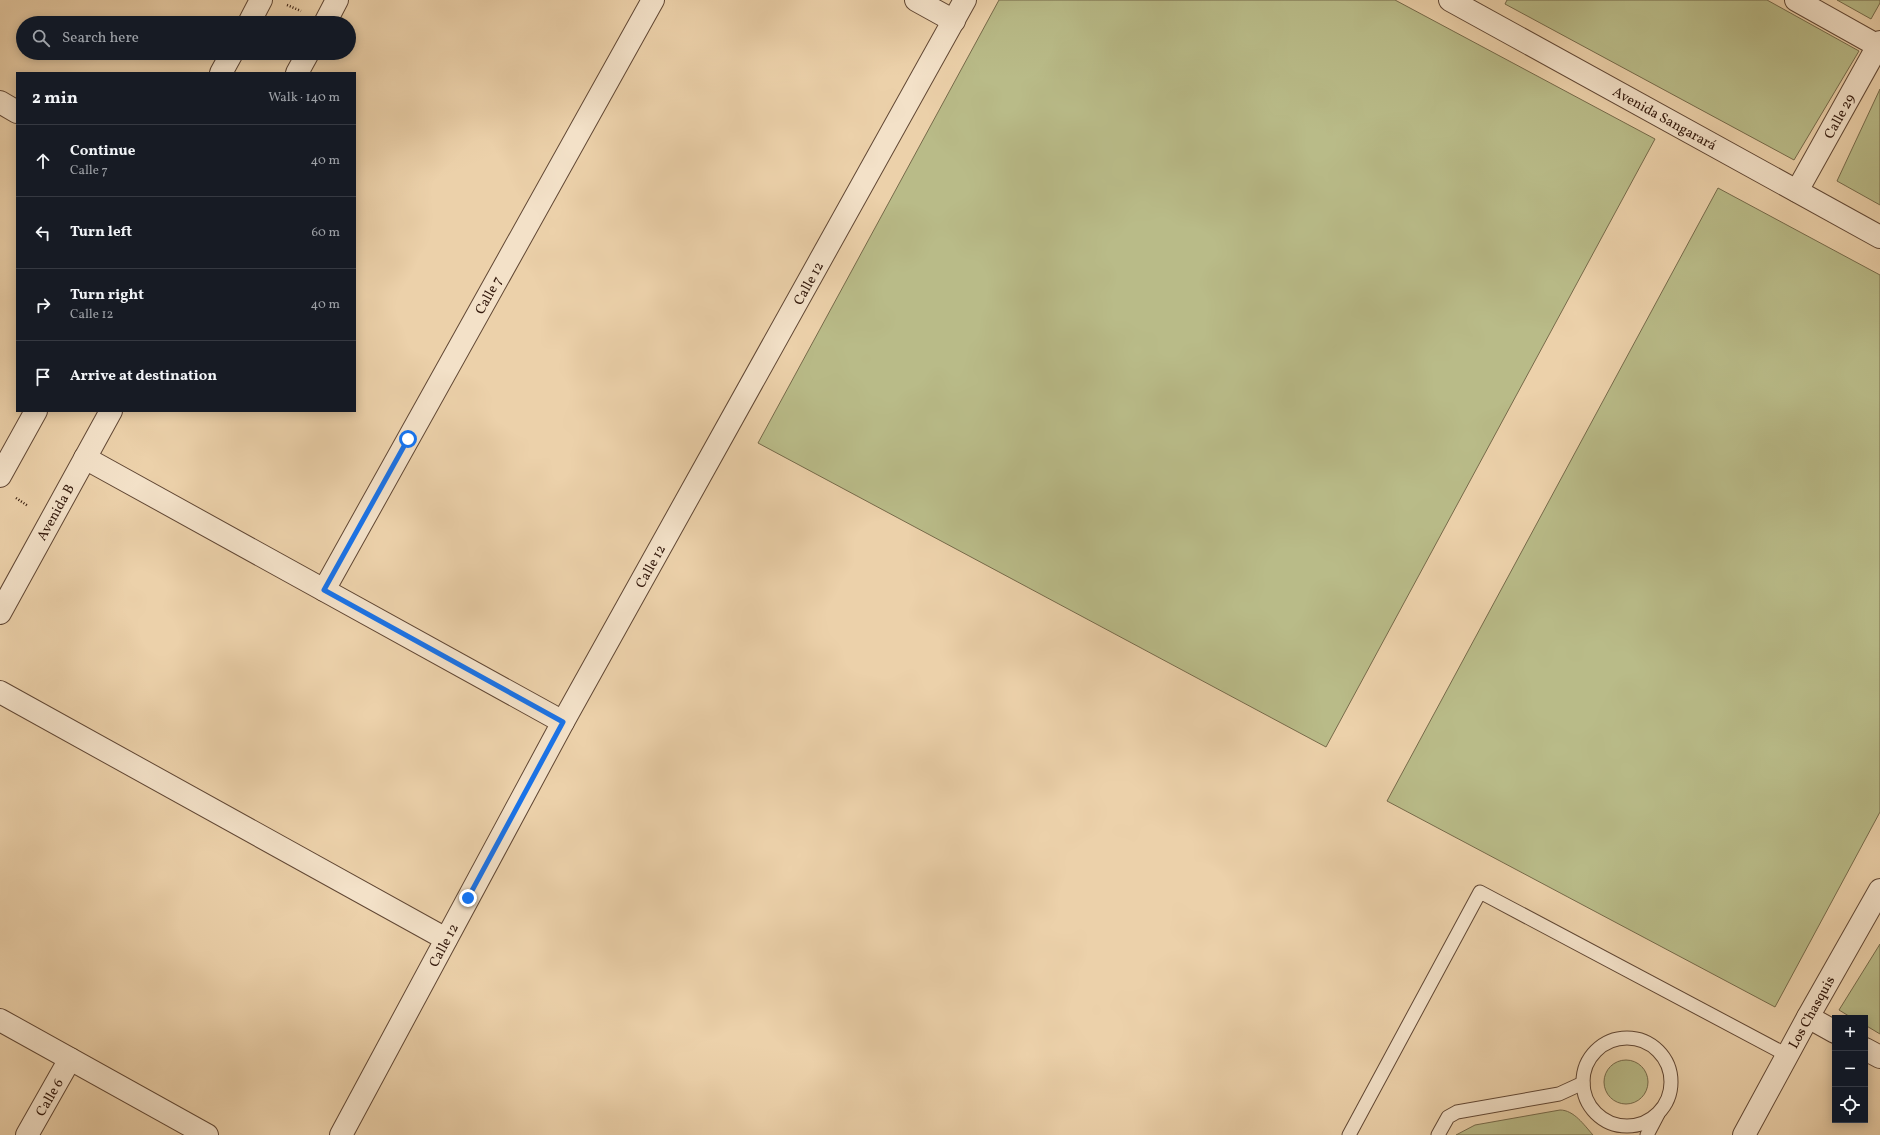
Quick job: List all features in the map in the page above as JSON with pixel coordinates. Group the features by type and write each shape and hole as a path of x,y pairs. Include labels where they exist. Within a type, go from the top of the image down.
{"street":[{"path":"253,16 262,0"},
{"path":"329,16 337,0"},
{"name":"Calle 7","path":"324,590 653,0"},
{"path":"916,0 954,21"},
{"name":"Calle 12","path":"341,1135 563,722 965,0"},
{"name":"Avenida Sangarará","path":"1450,0 1475,6 1880,237"},
{"path":"1796,0 1879,45"},
{"name":"Calle 29","path":"1797,191 1879,45"},
{"path":"222,72 228,60"},
{"path":"298,72 304,60"},
{"path":"0,102 16,111"},
{"path":"0,476 35,412"},
{"name":"Avenida B","path":"0,613 110,412"},
{"path":"85,458 563,722"},
{"path":"0,692 446,939"},
{"name":"Los Chasquis","path":"1744,1135 1808,1017 1880,890"},
{"path":"1808,1017 1832,1030"},
{"path":"0,1020 207,1135"},
{"path":"1868,1051 1880,1057"},
{"name":"Calle 6","path":"27,1135 70,1059"}],"lane":[{"path":"1349,1135 1480,892 1787,1055"},
{"path":"1647,1135 1669,1095 1671,1081 1668,1068 1662,1056 1652,1046 1640,1040 1626,1038 1612,1041 1600,1047 1590,1057 1585,1069 1583,1083 1585,1096 1592,1109 1602,1118 1614,1124 1628,1126 1641,1123 1654,1117 1660,1110"},
{"path":"1438,1135 1448,1117 1457,1112 1559,1094 1583,1083"}],"path":[{"path":"13,496 51,520"}],"green space":[{"path":"999,0 1395,0 1655,139 1326,747 758,443"},
{"path":"1507,0 1767,0 1859,51 1794,160 1505,4"},
{"path":"1837,0 1880,0 1880,3 1871,19"},
{"path":"1880,89 1880,205 1837,181"},
{"path":"1718,188 1880,275 1880,812 1775,1007 1387,801"},
{"path":"1880,944 1880,1034 1868,1027 1868,1015 1847,1015 1839,1010"},
{"path":"1626,1060 1638,1064 1644,1070 1648,1082 1644,1094 1638,1100 1626,1104 1614,1100 1608,1094 1604,1082 1608,1070 1614,1064"},
{"path":"1560,1110 1570,1112 1574,1115 1593,1135 1456,1135 1475,1125"}],"route":[{"path":"408,439 324,590 563,722 468,898"}]}
